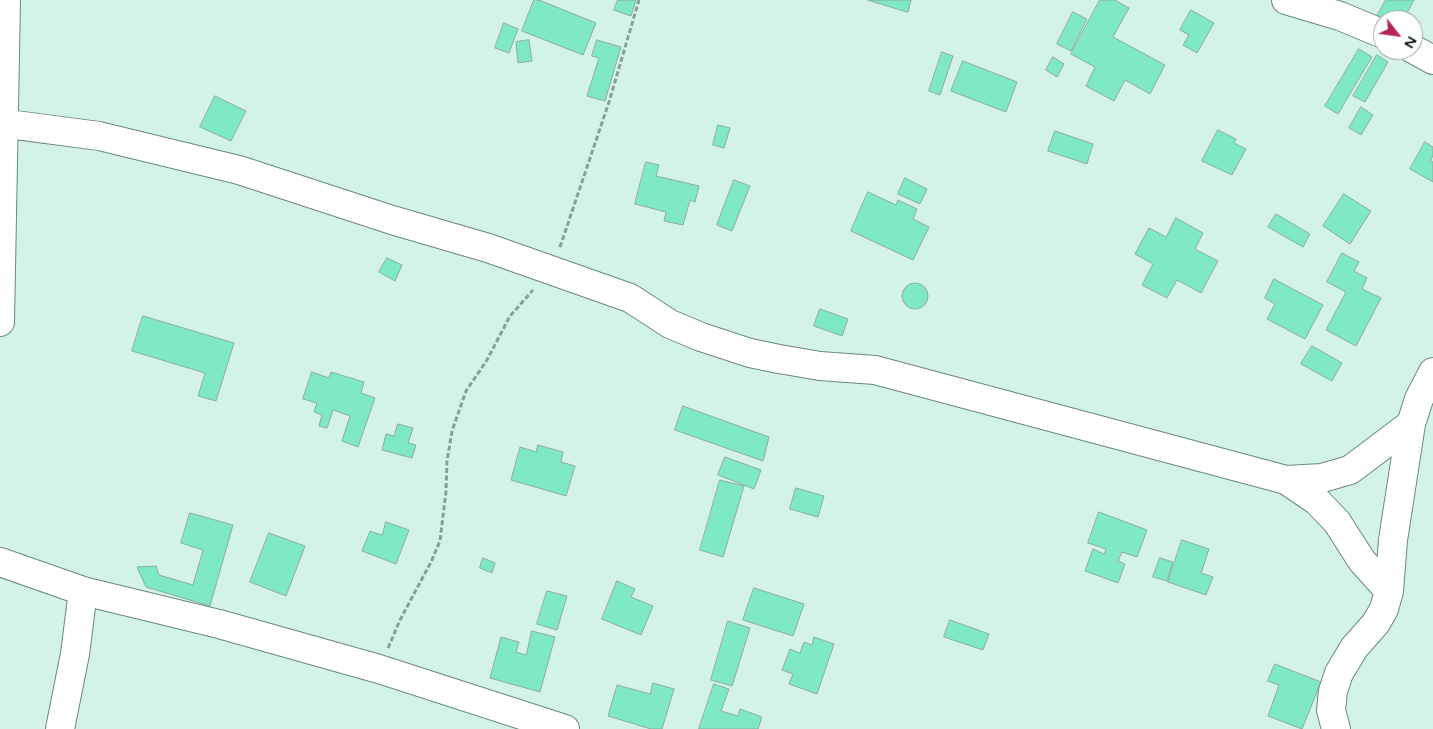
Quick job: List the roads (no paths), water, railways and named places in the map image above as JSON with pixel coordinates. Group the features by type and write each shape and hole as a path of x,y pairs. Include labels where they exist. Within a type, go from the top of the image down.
{"main road":[{"path":"0,322 2,123 6,0"},
{"path":"1286,0 1340,16 1373,30"},
{"path":"2,123 98,136 239,170 392,220 488,248 630,298 670,324 701,337 750,353 779,360 820,366 875,370 1286,480 1322,478 1350,470 1411,424"},
{"path":"1336,729 1331,710 1333,691 1339,673 1354,648 1376,623 1384,608 1389,591 1393,540 1411,424 1419,399 1433,372"},
{"path":"1286,480 1317,501 1337,522 1362,561 1389,591"},
{"path":"0,562 83,591 219,624 379,669 564,729"},
{"path":"60,729 75,654 83,591"}]}
